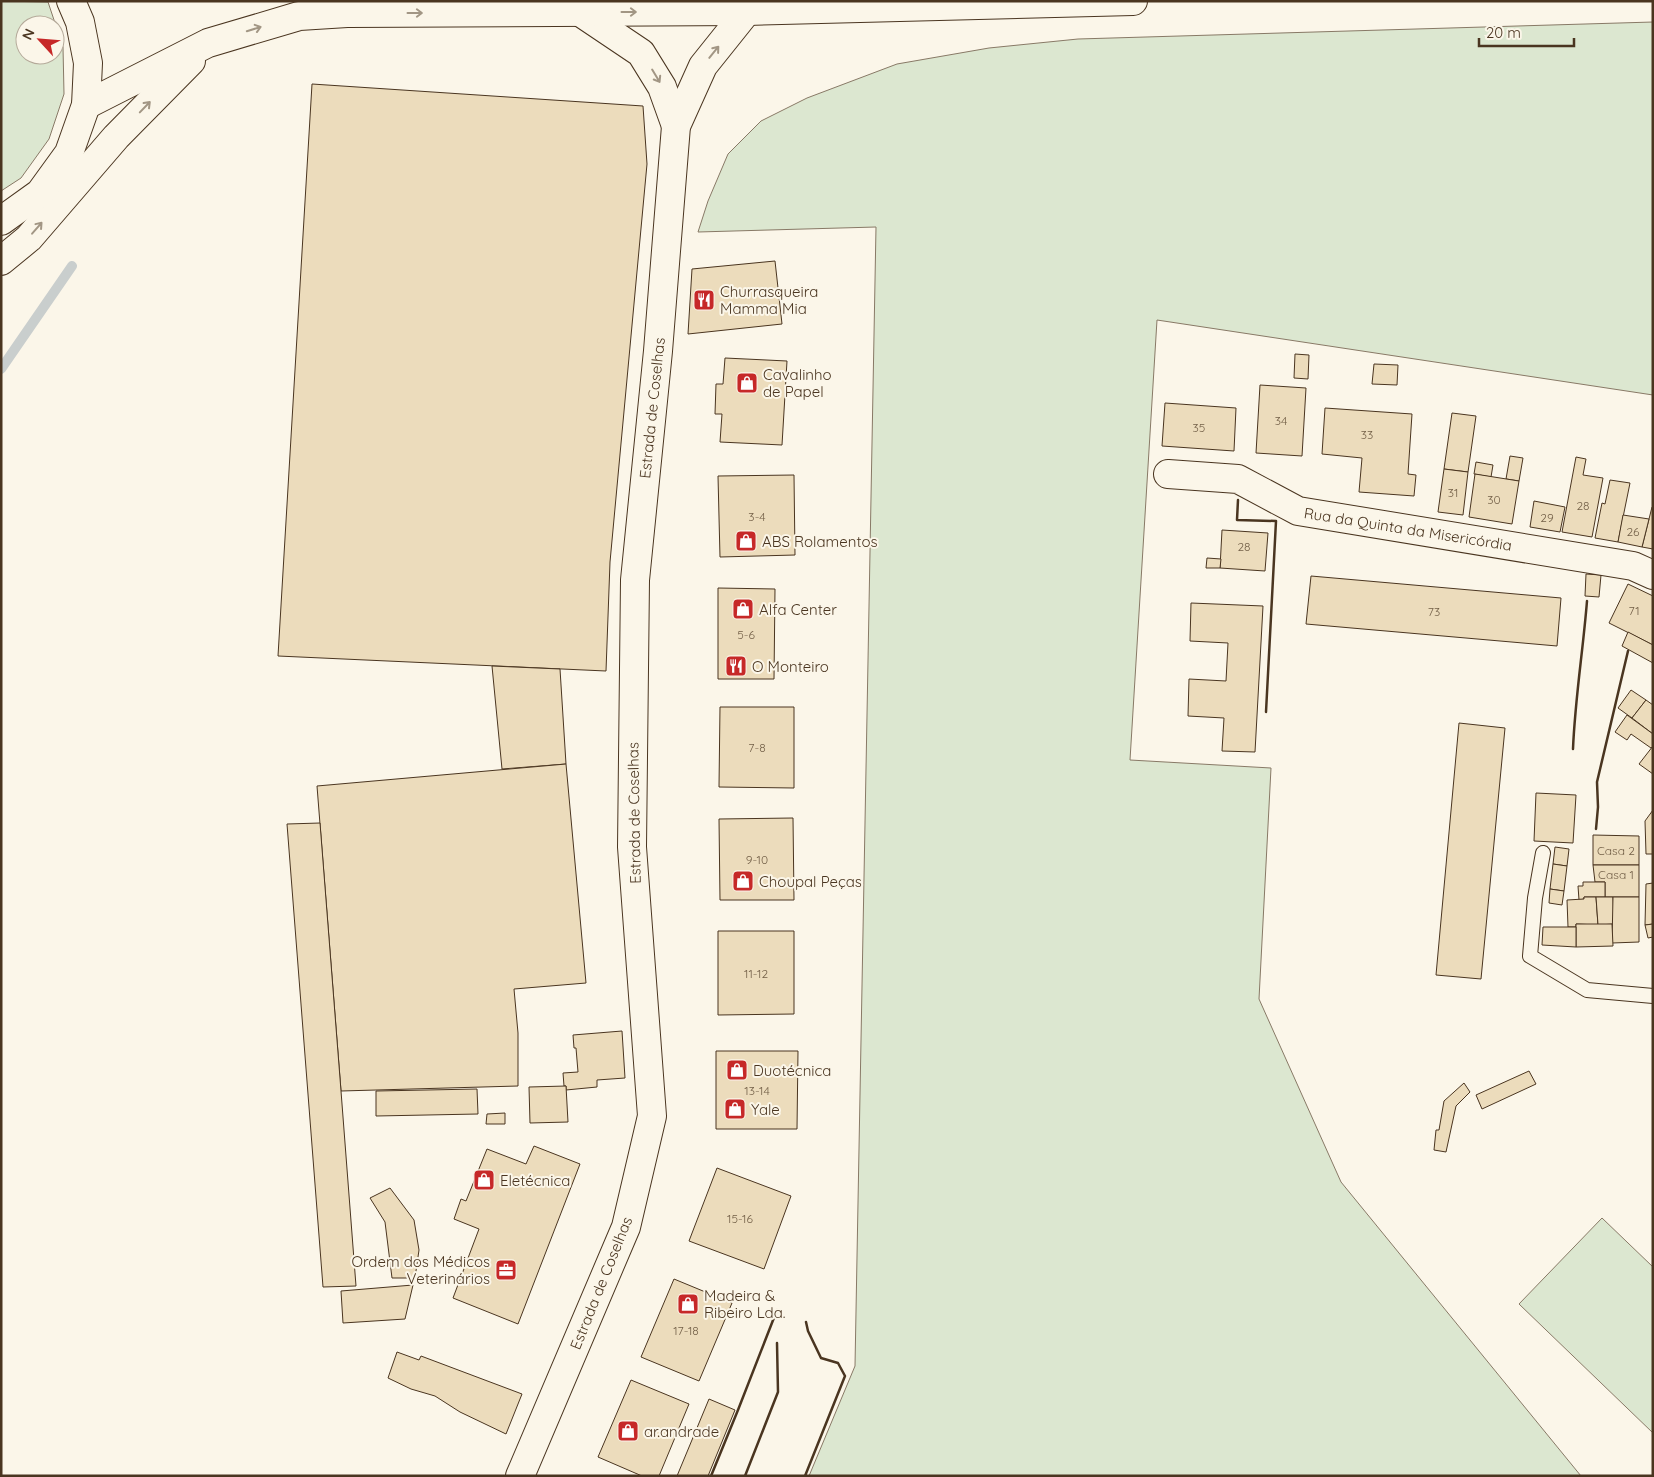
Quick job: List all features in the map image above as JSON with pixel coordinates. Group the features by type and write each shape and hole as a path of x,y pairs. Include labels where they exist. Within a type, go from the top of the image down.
{"main road":[{"path":"1,222 40,193 64,160 69,153 86,105 88,63 80,22 71,1"},
{"path":"86,105 208,43 299,16 347,13 748,11 1133,1"},
{"name":"Estrada de Coselhas","path":"520,1476 626,1227 652,1116 632,847 635,580 658,352 676,126 703,66 748,11"},
{"name":"Estrada de Coselhas","path":"580,12 642,53 662,87 676,126"},
{"path":"1,262 29,238 116,137 208,43"},
{"name":"Rua da Quinta da Misericórdia","path":"1168,474 1238,479 1298,511 1634,566 1653,575"}],"lane":[{"path":"1543,852 1535,898 1530,956 1587,990 1653,996"}],"green space":[{"path":"1,1 48,2 52,15 15,15 15,65 63,65 64,94 49,139 21,178 1,191"},
{"path":"1653,22 1653,395 1157,320 1130,760 1271,768 1259,999 1341,1182 1581,1476 809,1476 855,1366 876,227 698,232 708,201 728,154 761,121 807,98 897,64 989,48 1078,39"},
{"path":"1602,1218 1653,1267 1653,1433 1519,1304"}],"building":[{"path":"312,84 643,106 647,164 610,562 606,671 278,656"},
{"path":"775,261 782,324 688,334 692,269"},
{"path":"1295,354 1309,355 1308,379 1294,378"},
{"path":"725,358 787,361 782,445 720,442 722,414 715,414 716,384 723,384"},
{"path":"1374,364 1398,365 1397,385 1372,384"},
{"path":"1260,385 1306,388 1302,456 1256,453"},
{"path":"1165,403 1236,408 1234,451 1162,446"},
{"path":"1325,408 1412,414 1408,474 1416,475 1414,496 1359,492 1362,458 1322,454"},
{"path":"1452,413 1476,416 1468,472 1444,469"},
{"path":"1510,456 1523,458 1519,481 1506,479"},
{"path":"1576,457 1586,459 1583,475 1603,478 1592,537 1562,532"},
{"path":"1476,462 1493,465 1491,477 1474,474"},
{"path":"1444,469 1468,472 1463,515 1438,512"},
{"path":"1475,474 1519,481 1512,524 1469,517"},
{"path":"794,475 795,555 720,557 718,476"},
{"path":"1610,480 1630,483 1618,542 1595,538 1602,503 1605,504"},
{"path":"1534,501 1565,507 1560,532 1530,527"},
{"path":"1653,507 1653,549 1642,547"},
{"path":"1623,515 1649,519 1642,547 1618,542"},
{"path":"1222,530 1268,533 1265,571 1220,568"},
{"path":"1207,558 1221,559 1220,568 1206,568"},
{"path":"1586,574 1601,575 1599,597 1585,596"},
{"path":"1311,576 1561,598 1557,646 1306,624"},
{"path":"1628,584 1653,596 1653,645 1609,623"},
{"path":"718,588 775,589 774,679 718,679"},
{"path":"1191,603 1263,606 1255,752 1222,751 1224,718 1188,716 1189,679 1226,681 1228,643 1190,641"},
{"path":"1628,632 1653,645 1653,663 1622,646"},
{"path":"492,666 560,669 566,764 502,769"},
{"path":"1631,690 1646,700 1632,718 1618,708"},
{"path":"1646,700 1653,705 1653,734 1632,718"},
{"path":"720,707 794,707 794,788 719,787"},
{"path":"1627,715 1653,734 1653,746 1651,748 1631,734 1627,740 1615,732"},
{"path":"1459,723 1505,728 1481,979 1436,975"},
{"path":"1653,746 1653,774 1639,764"},
{"path":"566,764 586,983 514,989 518,1033 518,1086 341,1091 317,786"},
{"path":"1536,793 1576,795 1573,843 1534,841"},
{"path":"1653,810 1653,854 1646,854 1645,821"},
{"path":"793,818 794,900 720,900 719,819"},
{"path":"320,823 356,1286 323,1287 287,824"},
{"path":"1593,835 1639,836 1639,865 1593,865"},
{"path":"1555,847 1569,849 1567,866 1553,864"},
{"path":"1553,864 1567,866 1564,891 1550,889"},
{"path":"1593,865 1639,865 1639,897 1605,897 1605,882 1595,882"},
{"path":"1583,882 1605,882 1605,897 1584,897 1584,899 1579,900 1578,886 1583,886"},
{"path":"1653,883 1653,924 1645,925 1646,884"},
{"path":"1550,889 1564,891 1562,905 1549,903"},
{"path":"1584,897 1596,897 1598,925 1576,924 1576,927 1568,927 1567,900 1584,899"},
{"path":"1596,897 1613,897 1614,924 1598,925"},
{"path":"1613,897 1639,897 1639,942 1612,943"},
{"path":"1576,924 1612,924 1613,946 1576,947"},
{"path":"1653,924 1653,937 1648,938 1645,925"},
{"path":"1543,927 1576,927 1576,947 1542,945"},
{"path":"718,931 794,931 794,1014 718,1015"},
{"path":"622,1031 625,1078 597,1080 597,1087 566,1090 563,1073 578,1072 573,1035"},
{"path":"716,1051 798,1051 797,1129 716,1129"},
{"path":"1529,1071 1536,1084 1482,1109 1476,1095"},
{"path":"1464,1083 1470,1092 1456,1106 1446,1152 1434,1150 1436,1130 1439,1130 1444,1101"},
{"path":"566,1086 568,1122 530,1123 529,1087"},
{"path":"477,1089 478,1114 376,1116 376,1091"},
{"path":"505,1113 505,1124 486,1124 487,1114"},
{"path":"534,1146 580,1164 518,1324 453,1298 479,1229 454,1219 461,1199 466,1201 487,1149 526,1164"},
{"path":"717,1168 791,1196 764,1269 689,1241"},
{"path":"390,1188 414,1220 419,1250 415,1278 392,1278 385,1222 370,1198"},
{"path":"674,1279 732,1303 699,1381 641,1357"},
{"path":"413,1285 405,1319 343,1323 341,1291"},
{"path":"397,1352 419,1360 421,1356 522,1394 506,1434 460,1412 435,1396 411,1389 388,1378"},
{"path":"631,1380 689,1404 659,1476 642,1476 598,1457"},
{"path":"709,1399 735,1410 708,1476 677,1476"}],"waterway":[{"path":"1,369 72,266"}],"wall":[{"path":"1238,500 1237,520 1276,521 1266,712"},
{"path":"1573,749 1587,601"},
{"path":"1596,829 1598,807 1597,782 1628,651"},
{"path":"711,1476 777,1310"},
{"path":"805,1476 845,1376 838,1363 821,1358 808,1331 806,1322"},
{"path":"745,1476 778,1392 777,1343"}],"place":[{"name":"Churrasqueira Mamma Mia","path":"704,300"},
{"name":"Cavalinho de Papel","path":"747,383"},
{"name":"ABS Rolamentos","path":"746,541"},
{"name":"Alfa Center","path":"743,609"},
{"name":"O Monteiro","path":"736,666"},
{"name":"Choupal Peças","path":"743,881"},
{"name":"Duotécnica","path":"737,1070"},
{"name":"Yale","path":"735,1109"},
{"name":"Eletécnica","path":"484,1180"},
{"name":"Ordem dos Médicos Veterinários","path":"506,1270"},
{"name":"Madeira & Ribeiro Lda.","path":"688,1304"},
{"name":"ar.andrade","path":"628,1431"}]}
